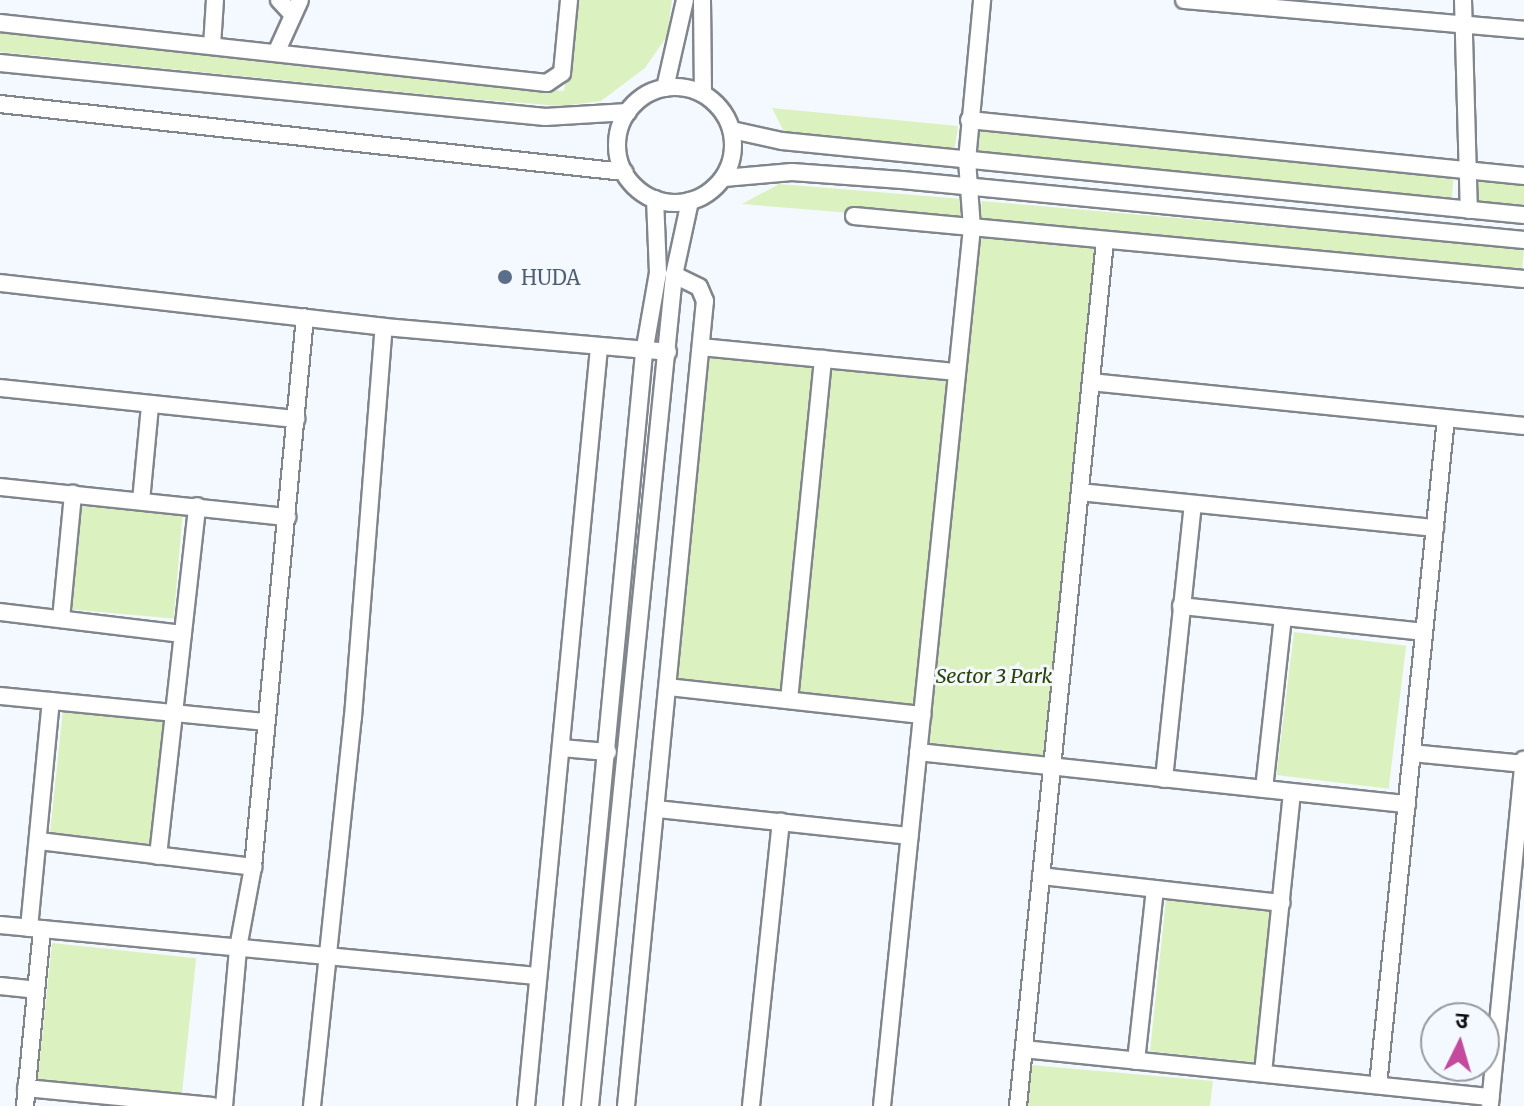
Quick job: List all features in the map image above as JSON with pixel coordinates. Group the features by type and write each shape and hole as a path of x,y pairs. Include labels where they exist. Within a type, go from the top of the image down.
{"street":[{"path":"212,46 215,0"},
{"path":"276,53 296,7 279,0"},
{"path":"0,23 547,83 562,73 569,0"},
{"path":"665,88 685,0"},
{"path":"702,0 703,94"},
{"path":"882,1106 972,228 972,187 967,160 982,0"},
{"path":"1184,0 1524,30"},
{"path":"1463,0 1469,210"},
{"path":"0,63 545,117 628,112 665,88 703,94 716,103 732,130 734,147 724,178"},
{"path":"0,104 624,172 655,199 690,201 724,178 792,172 1524,240"},
{"path":"624,172 617,142 628,112"},
{"path":"969,120 1524,176"},
{"path":"732,130 967,160 1524,215"},
{"path":"572,1106 644,353 658,273 655,199"},
{"path":"590,1106 674,275 690,201"},
{"path":"854,216 1524,279"},
{"path":"1018,1106 1105,240"},
{"path":"626,1106 701,347 704,293 674,275"},
{"path":"0,283 384,327 644,353 668,352"},
{"path":"224,1106 238,948 253,867 264,722 305,317"},
{"path":"312,1106 353,717 384,327"},
{"path":"701,347 957,372"},
{"path":"526,1106 599,348"},
{"path":"789,700 823,359"},
{"path":"1091,382 1524,426"},
{"path":"0,388 296,419"},
{"path":"141,501 150,406"},
{"path":"1378,1085 1446,418"},
{"path":"0,487 287,517"},
{"path":"1080,492 1435,528"},
{"path":"61,619 73,494"},
{"path":"1164,779 1193,505"},
{"path":"158,856 197,506"},
{"path":"1181,606 1424,632"},
{"path":"0,612 183,634"},
{"path":"1264,789 1283,617"},
{"path":"668,687 922,715"},
{"path":"0,696 264,722"},
{"path":"25,1106 36,990 39,841 51,701"},
{"path":"561,748 608,752"},
{"path":"918,752 1407,804"},
{"path":"1024,1049 1378,1085 1490,1101 1517,911 1524,762 1412,753"},
{"path":"1263,1073 1292,792"},
{"path":"657,809 910,836"},
{"path":"751,1106 781,822"},
{"path":"39,841 253,867"},
{"path":"1041,876 1281,903"},
{"path":"1136,1061 1155,889"},
{"path":"0,925 238,948 326,953 537,976"},
{"path":"0,986 36,990"},
{"path":"26,1088 212,1106"}],"green space":[{"path":"574,0 672,0 667,36 645,68 601,101 561,106 472,99 0,52 0,31 564,91"},
{"path":"772,108 958,126 954,153 785,134"},
{"path":"979,130 1454,172 1452,197 977,156"},
{"path":"1477,181 1524,186 1524,207 1479,202"},
{"path":"779,184 963,199 960,222 742,204"},
{"path":"982,201 1524,248 1522,270 980,223"},
{"name":"Sector 3 Park","path":"972,228 1105,240 1052,767 918,752 922,716 668,687 701,347 957,371"},
{"path":"81,506 183,515 174,618 72,610"},
{"path":"1294,632 1406,646 1389,789 1276,775"},
{"path":"63,709 164,720 151,845 50,834"},
{"path":"1166,899 1275,910 1259,1063 1150,1051"},
{"path":"52,943 196,958 182,1096 37,1081"},
{"path":"1031,1065 1213,1081 1210,1106 1027,1106"}],"place":[{"name":"HUDA","path":"505,277"}]}
